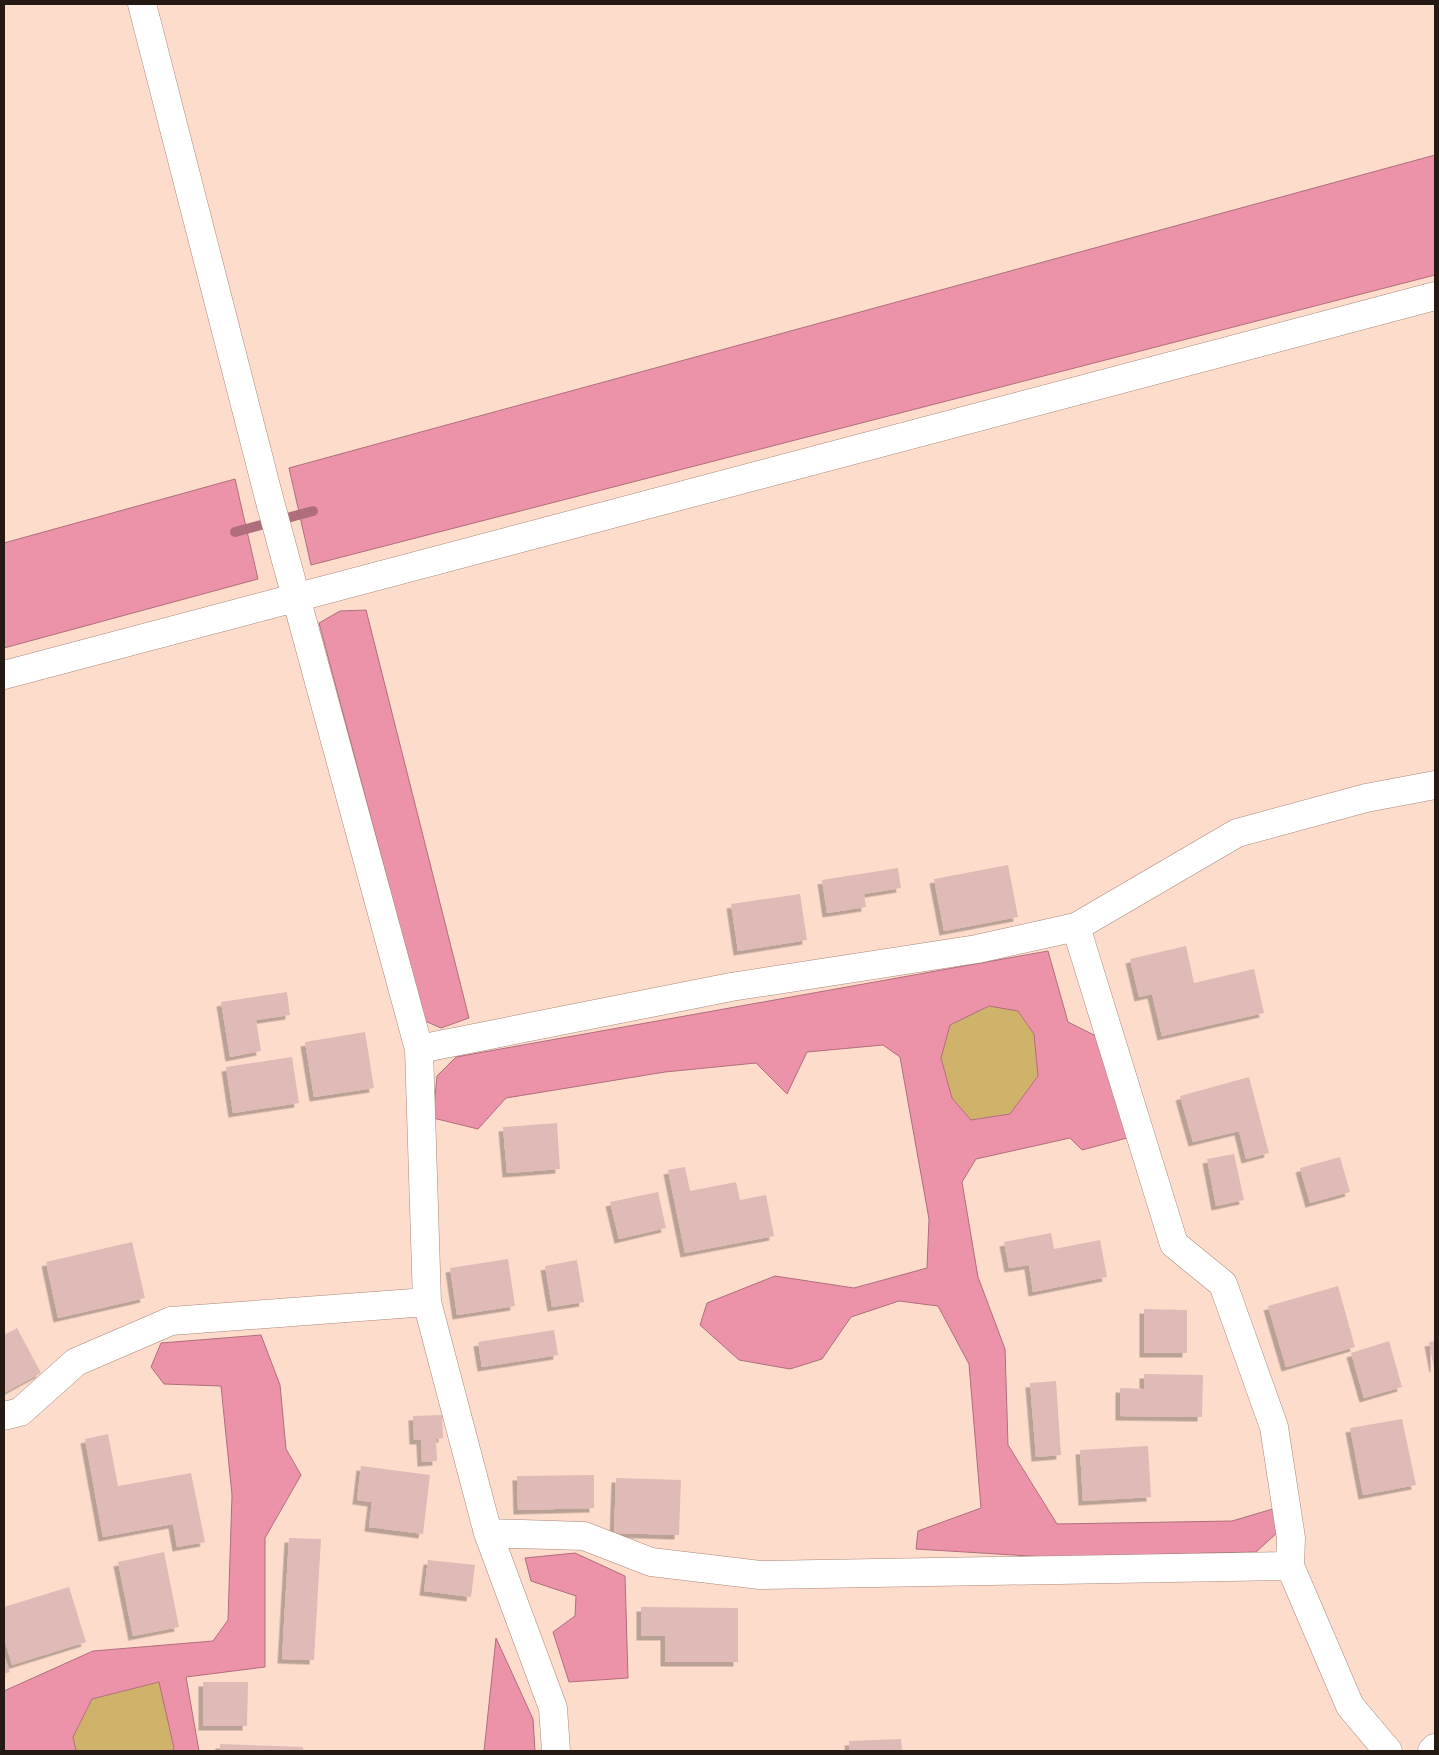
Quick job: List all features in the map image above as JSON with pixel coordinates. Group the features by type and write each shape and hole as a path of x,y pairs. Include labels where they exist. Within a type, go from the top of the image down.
{"street":[{"path":"142,4 269,498 420,1049 427,1302 488,1533 553,1708 556,1751"},
{"path":"4,675 1435,296"},
{"path":"420,1049 731,987 977,949 1076,927 1237,833 1366,798 1435,786"},
{"path":"1076,927 1174,1244 1223,1284 1274,1426 1291,1538 1290,1566 1350,1706 1388,1751"},
{"path":"4,1416 20,1412 76,1362 171,1321 427,1302"},
{"path":"488,1533 584,1536 651,1562 760,1574 1290,1566"},
{"path":"1432,1751 1435,1748"}],"shaded area":[{"path":"1435,155 1435,275 311,565 289,468"},
{"path":"235,479 258,579 4,648 4,543"},
{"path":"366,610 469,1018 441,1028 425,1021 319,623 340,611"},
{"path":"1048,951 1068,1022 1100,1038 1127,1138 1082,1150 1070,1138 976,1159 962,1182 978,1277 1005,1349 1008,1445 1057,1524 1232,1521 1276,1508 1278,1532 1256,1552 1046,1557 916,1549 918,1531 981,1508 969,1364 938,1306 899,1301 851,1317 822,1359 790,1369 739,1360 700,1325 707,1303 775,1276 854,1288 927,1268 929,1219 900,1057 883,1045 807,1052 787,1094 756,1063 665,1072 506,1098 478,1129 433,1118 437,1076 456,1057","holes":["989,1006 1018,1011 1034,1034 1038,1076 1010,1114 971,1120 952,1098 941,1058 950,1025"]},
{"path":"989,1006 1018,1011 1034,1034 1038,1076 1010,1114 971,1120 952,1098 941,1058 950,1025"},
{"path":"261,1335 280,1385 286,1449 301,1475 265,1538 265,1667 186,1677 199,1751 172,1751 174,1748 159,1682 92,1699 73,1737 76,1751 4,1751 4,1691 93,1651 213,1641 228,1620 232,1495 221,1386 164,1384 151,1367 161,1343"},
{"path":"575,1553 625,1576 628,1678 569,1682 553,1632 575,1616 576,1596 531,1581 525,1558"},
{"path":"496,1638 533,1719 535,1751 484,1751"},
{"path":"160,1682 174,1748 172,1751 76,1751 73,1737 92,1699"}],"building":[{"path":"1008,865 1018,917 944,931 934,879"},
{"path":"898,868 901,888 864,894 866,907 827,913 822,880"},
{"path":"800,894 807,940 738,951 731,904"},
{"path":"1186,946 1194,983 1254,969 1264,1013 1162,1036 1152,994 1139,997 1130,959"},
{"path":"287,992 290,1015 256,1020 261,1051 230,1057 221,1002"},
{"path":"365,1032 374,1088 314,1097 305,1042"},
{"path":"292,1057 299,1103 233,1113 226,1067"},
{"path":"1249,1077 1269,1153 1246,1159 1239,1131 1193,1142 1180,1096"},
{"path":"557,1123 560,1169 507,1173 503,1127"},
{"path":"1234,1154 1244,1200 1216,1206 1207,1159"},
{"path":"1340,1157 1350,1192 1310,1203 1300,1168"},
{"path":"685,1167 690,1191 736,1182 740,1200 766,1195 774,1236 685,1253 668,1170"},
{"path":"658,1192 666,1228 619,1239 610,1202"},
{"path":"1051,1233 1054,1249 1100,1240 1107,1277 1033,1292 1029,1265 1009,1268 1004,1242"},
{"path":"132,1242 145,1298 58,1318 46,1262"},
{"path":"508,1259 515,1306 457,1315 450,1268"},
{"path":"577,1260 584,1302 552,1307 545,1266"},
{"path":"1338,1286 1355,1347 1286,1367 1268,1306"},
{"path":"1144,1309 1187,1310 1187,1353 1144,1353"},
{"path":"17,1328 41,1373 4,1393 4,1335"},
{"path":"554,1330 558,1355 482,1367 478,1342"},
{"path":"1389,1341 1402,1387 1364,1398 1351,1353"},
{"path":"1435,1341 1435,1368 1434,1368 1429,1342"},
{"path":"1144,1374 1203,1375 1202,1417 1120,1416 1120,1388 1144,1389"},
{"path":"1056,1381 1061,1455 1036,1457 1030,1383"},
{"path":"442,1415 443,1438 436,1439 437,1461 422,1462 421,1440 414,1440 413,1416"},
{"path":"1402,1419 1416,1485 1363,1495 1350,1428"},
{"path":"108,1434 118,1486 191,1473 205,1542 177,1547 173,1524 103,1537 85,1439"},
{"path":"1148,1446 1151,1497 1083,1501 1080,1450"},
{"path":"361,1466 430,1475 423,1534 369,1527 372,1502 357,1500"},
{"path":"594,1475 594,1508 518,1510 517,1476"},
{"path":"616,1478 681,1480 679,1535 614,1533"},
{"path":"289,1538 321,1539 314,1660 282,1659"},
{"path":"164,1552 179,1627 133,1636 118,1562"},
{"path":"428,1560 475,1565 471,1597 424,1591"},
{"path":"69,1587 86,1642 12,1665 4,1638 4,1607"},
{"path":"641,1607 738,1608 738,1662 665,1662 665,1636 641,1636"},
{"path":"4,1655 10,1672 4,1674"},
{"path":"203,1682 248,1682 247,1726 203,1726"},
{"path":"901,1739 902,1751 850,1751 849,1741"},
{"path":"220,1744 303,1747 303,1751 220,1751"}],"waterway":[{"path":"235,532 313,511"}]}
